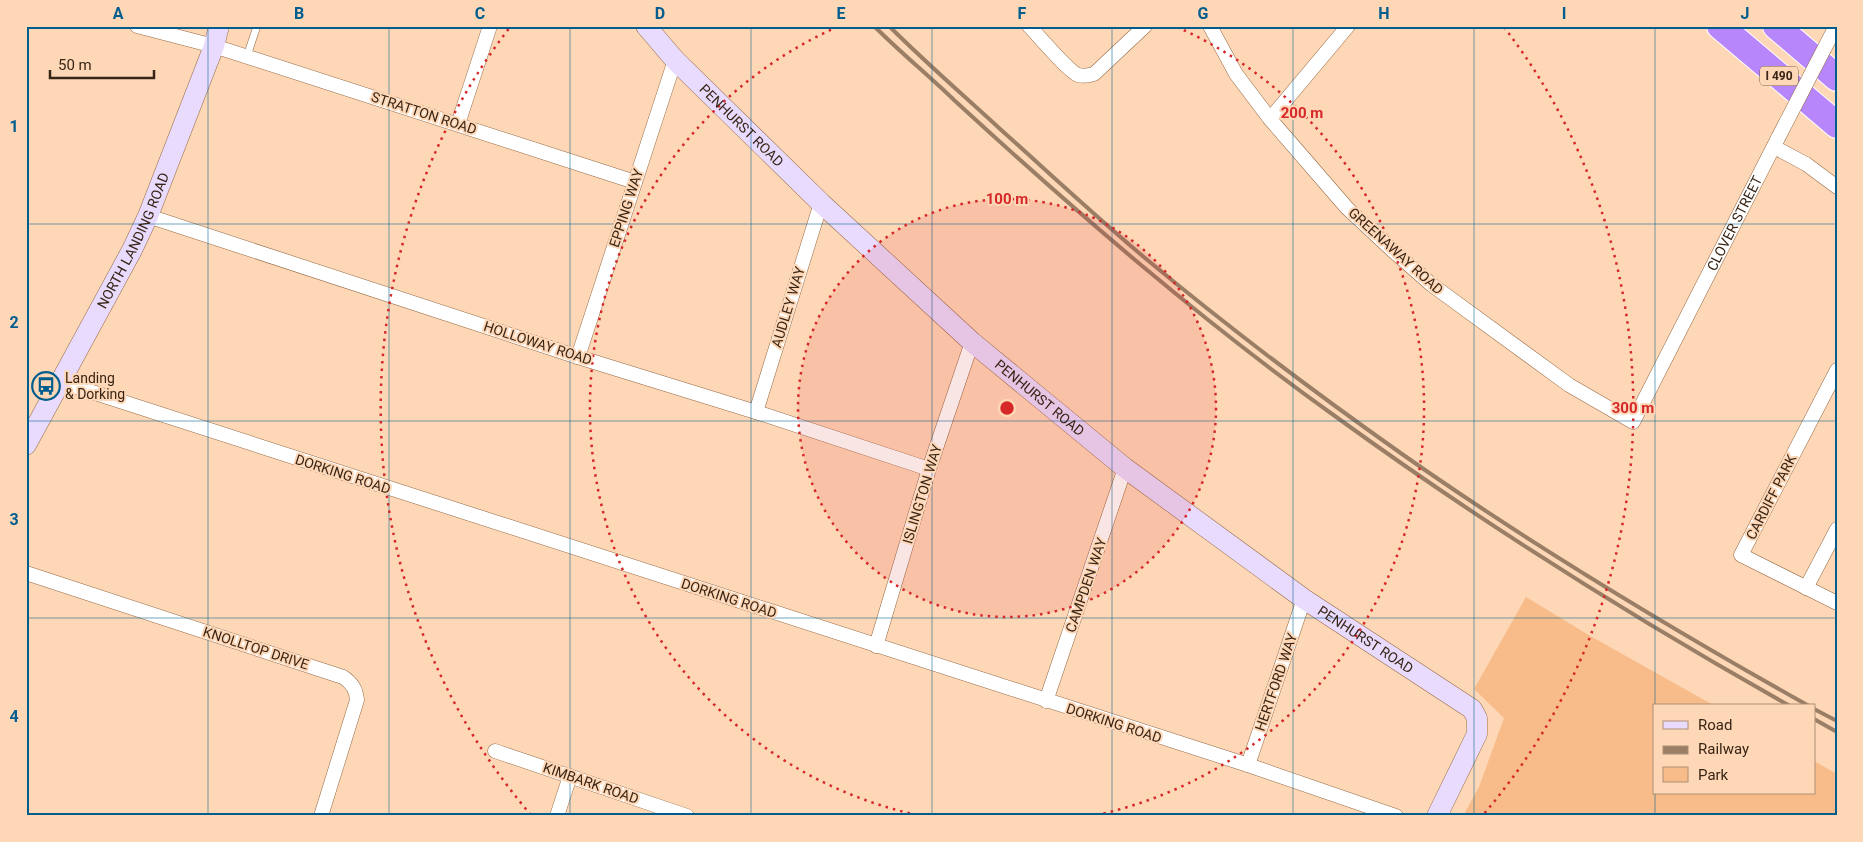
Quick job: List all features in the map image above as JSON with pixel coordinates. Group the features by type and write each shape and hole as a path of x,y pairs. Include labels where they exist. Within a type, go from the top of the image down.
{"highway":[{"name":"I 490","path":"1720,26 1837,125"},
{"name":"I 490","path":"1776,26 1837,78"}],"street":[{"name":"STRATTON ROAD","path":"137,26 216,36 247,56 635,182"},
{"path":"458,124 490,26"},
{"name":"PENHURST ROAD","path":"646,26 674,60 821,203 972,342 1125,468 1304,599 1472,709 1477,718 1477,734 1437,816"},
{"path":"1029,26 1071,70 1080,76 1085,76 1094,74 1145,26"},
{"name":"GREENAWAY ROAD","path":"1210,26 1236,74 1270,119 1347,208 1432,285 1569,385 1633,422"},
{"path":"1270,119 1348,26"},
{"name":"CLOVER STREET","path":"1633,422 1836,26"},
{"name":"NORTH LANDING ROAD","path":"26,445 132,250 148,216 216,36"},
{"name":"EPPING WAY","path":"578,356 674,60"},
{"path":"1776,142 1837,187"},
{"name":"AUDLEY WAY","path":"756,412 821,203"},
{"name":"HOLLOWAY ROAD","path":"148,216 929,469"},
{"name":"ISLINGTON WAY","path":"876,646 929,469 972,342"},
{"name":"CARDIFF PARK","path":"1837,370 1741,555 1837,603"},
{"name":"DORKING ROAD","path":"61,382 1248,766 1396,816"},
{"name":"CAMPDEN WAY","path":"1046,701 1125,468"},
{"path":"1806,588 1837,529"},
{"name":"KNOLLTOP DRIVE","path":"26,573 334,674 349,681 356,693 355,709 321,816"},
{"name":"HERTFORD WAY","path":"1248,766 1304,599"},
{"name":"KIMBARK ROAD","path":"495,751 687,816"},
{"path":"557,816 570,776"}],"lane":[{"path":"247,56 257,26"}],"green space":[{"path":"1526,597 1592,637 1711,704 1653,704 1653,794 1816,794 1816,762 1837,774 1837,816 1463,816 1479,787 1504,718 1474,689"}],"railway":[{"path":"874,26 1000,142 1094,225 1190,305 1288,382 1394,458 1505,533 1617,605 1786,704"},
{"path":"889,26 1126,242 1176,284 1304,383 1451,488 1552,554 1705,647 1805,704"},
{"path":"1816,710 1837,721"},
{"path":"1816,720 1837,732"}],"place":[{"name":"Landing & Dorking","path":"46,386"}]}
